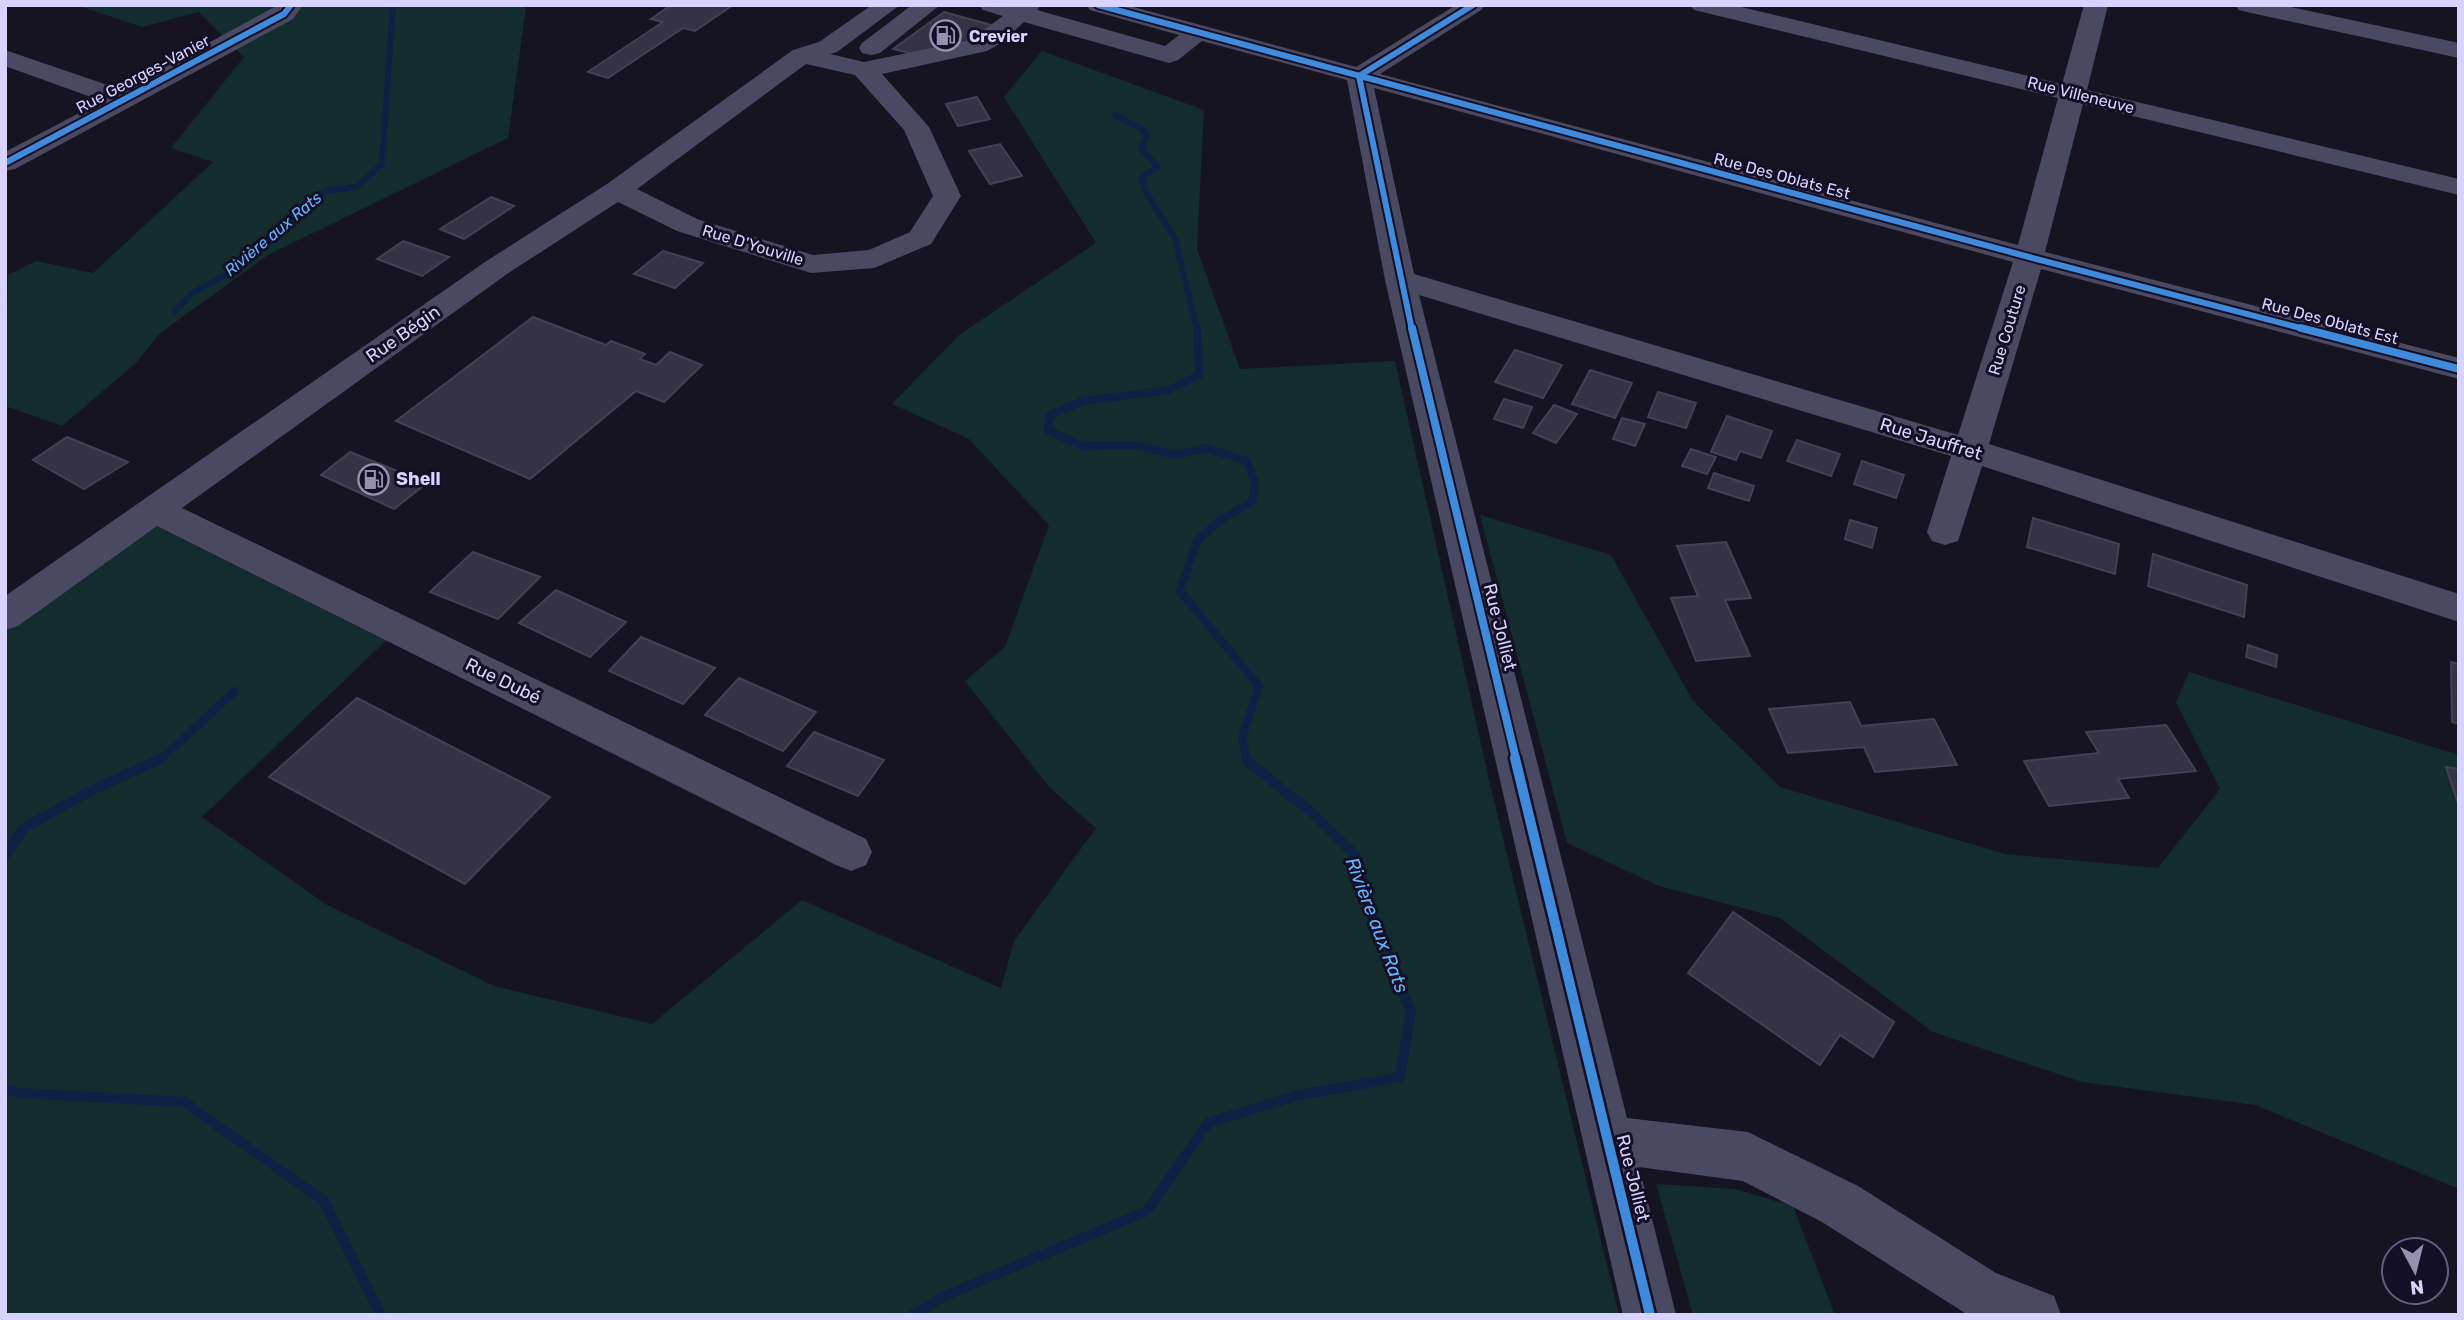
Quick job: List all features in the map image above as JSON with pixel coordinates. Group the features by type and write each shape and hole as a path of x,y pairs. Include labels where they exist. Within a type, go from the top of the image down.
{"street":[{"name":"Rue Georges-Vanier","path":"5,163 284,14 291,5"},
{"name":"Rue Bégin","path":"802,55 804,42 856,5"},
{"name":"Rue Bégin","path":"15,598 155,510 496,268 617,190 802,55 828,47 888,5"},
{"path":"991,5 1025,9 1169,55 1198,32"},
{"name":"Rue Des Oblats Est","path":"1098,5 2029,257 2459,369"},
{"path":"1359,76 1473,5"},
{"name":"Rue Villeneuve","path":"1702,5 2459,187"},
{"name":"Rue Couture","path":"1945,532 2029,257 2096,5"},
{"path":"2247,5 2459,51"},
{"path":"856,67 915,7"},
{"path":"802,55 856,67 978,46 992,38 1025,9"},
{"path":"853,31 882,40"},
{"path":"5,57 124,100"},
{"name":"Rue D'Youville","path":"617,190 687,225 811,264 874,259 921,238 947,196 916,127 856,67"},
{"name":"Rue Jolliet","path":"1359,76 1400,280 1650,1315"},
{"name":"Rue Jauffret","path":"1400,280 1970,450 2459,608"},
{"name":"Rue Dubé","path":"155,510 851,852"},
{"path":"1608,1142 1647,1143 1748,1157 1840,1204 1979,1293 2035,1315"}],"green space":[{"path":"76,5 524,5 526,7 508,138 268,255 159,334 136,363 62,426 5,406 8,275 36,261 93,273 213,162 171,148 244,57 199,12 142,27"},
{"path":"1042,51 1204,110 1197,249 1240,369 1395,361 1490,784 1619,1315 5,1315 5,624 155,510 398,629 202,817 327,905 494,986 652,1024 802,900 1001,988 1014,941 1096,828 1050,788 965,681 1005,647 1049,525 969,439 892,404 959,335 1096,243 1004,97"},
{"path":"1480,515 1611,555 1693,701 1780,787 2005,854 2158,868 2220,789 2176,702 2189,672 2459,755 2459,1189 2255,1105 2082,1082 1933,1032 1780,918 1659,886 1567,843"},
{"path":"1656,1184 1735,1189 1793,1206 1835,1315 1693,1315"}],"building":[{"path":"671,5 733,5 695,31 683,28 608,78 588,72 663,22 651,19"},
{"name":"Crevier","path":"944,12 995,26 969,46 923,56 893,49"},
{"path":"977,97 990,119 958,126 946,104"},
{"path":"1000,144 1022,176 990,184 969,151"},
{"path":"491,197 514,206 464,239 440,229"},
{"path":"403,241 449,257 422,276 377,259"},
{"path":"663,251 703,263 675,288 634,274"},
{"path":"533,317 606,345 611,341 645,354 640,359 656,365 670,352 702,365 664,402 636,391 530,479 396,421"},
{"path":"1515,350 1562,365 1543,398 1495,382"},
{"path":"1590,370 1632,383 1615,418 1572,404"},
{"path":"1658,392 1696,403 1686,428 1648,417"},
{"path":"1504,399 1532,407 1523,428 1494,419"},
{"path":"1554,405 1577,414 1556,443 1533,433"},
{"path":"1727,416 1772,431 1761,458 1740,451 1736,460 1711,452"},
{"path":"1622,418 1645,424 1635,446 1613,439"},
{"path":"67,437 128,462 84,489 33,460"},
{"path":"1797,440 1840,454 1831,476 1787,461"},
{"path":"1691,449 1716,457 1707,474 1682,466"},
{"name":"Shell","path":"350,452 427,483 394,509 321,475"},
{"path":"1862,461 1904,475 1896,498 1854,484"},
{"path":"1714,473 1754,486 1749,501 1708,488"},
{"path":"2033,518 2119,544 2115,574 2027,547"},
{"path":"1850,520 1877,528 1872,548 1845,539"},
{"path":"1726,542 1751,598 1725,600 1750,656 1696,661 1671,598 1698,596 1677,546"},
{"path":"473,552 540,577 498,619 430,592"},
{"path":"2153,554 2247,585 2244,617 2148,586"},
{"path":"556,590 626,622 590,657 519,623"},
{"path":"641,637 715,668 683,704 609,671"},
{"path":"2248,645 2277,655 2276,667 2246,657"},
{"path":"2451,662 2459,664 2459,724 2452,722"},
{"path":"739,678 816,712 783,751 705,715"},
{"path":"357,698 550,797 465,884 269,777"},
{"path":"1850,702 1861,726 1934,719 1957,765 1875,772 1864,747 1788,753 1769,709"},
{"path":"2166,725 2196,771 2118,779 2129,798 2049,806 2024,761 2099,753 2086,732"},
{"path":"814,732 884,760 858,796 787,766"},
{"path":"2446,767 2459,769 2459,806"},
{"path":"1733,912 1894,1022 1873,1057 1840,1035 1820,1065 1688,973"}],"waterway":[{"name":"Rivière aux Rats","path":"175,311 191,294 236,269 271,240 298,210 325,191 356,187 382,164 393,5"},
{"name":"Rivière aux Rats","path":"1115,115 1140,128 1147,135 1141,149 1158,166 1141,178 1145,191 1175,238 1197,330"},
{"name":"Rivière aux Rats","path":"1197,328 1199,375 1169,390 1083,401 1050,415 1048,430 1083,446 1135,445 1176,455 1207,448 1247,461 1255,483 1252,502 1220,520 1197,541 1180,591 1259,686 1242,738 1247,759"},
{"name":"Rivière aux Rats","path":"161,759 235,691"},
{"name":"Rivière aux Rats","path":"913,1315 942,1297 1147,1211 1208,1123 1295,1096 1400,1077 1411,1012 1380,939 1355,855 1311,812 1246,758"},
{"name":"Rivière aux Rats","path":"5,855 24,828 92,790 161,759"},
{"name":"Rivière aux Rats","path":"5,1089 20,1093 184,1102 324,1201 381,1315"}],"cycle path":[{"path":"5,163 284,14 291,5"},
{"path":"1098,5 2029,257 2459,369"},
{"path":"1473,5 1359,76 1400,280 1650,1315"}],"place":[{"name":"Crevier","path":"946,36"},
{"name":"Shell","path":"373,479"}]}
